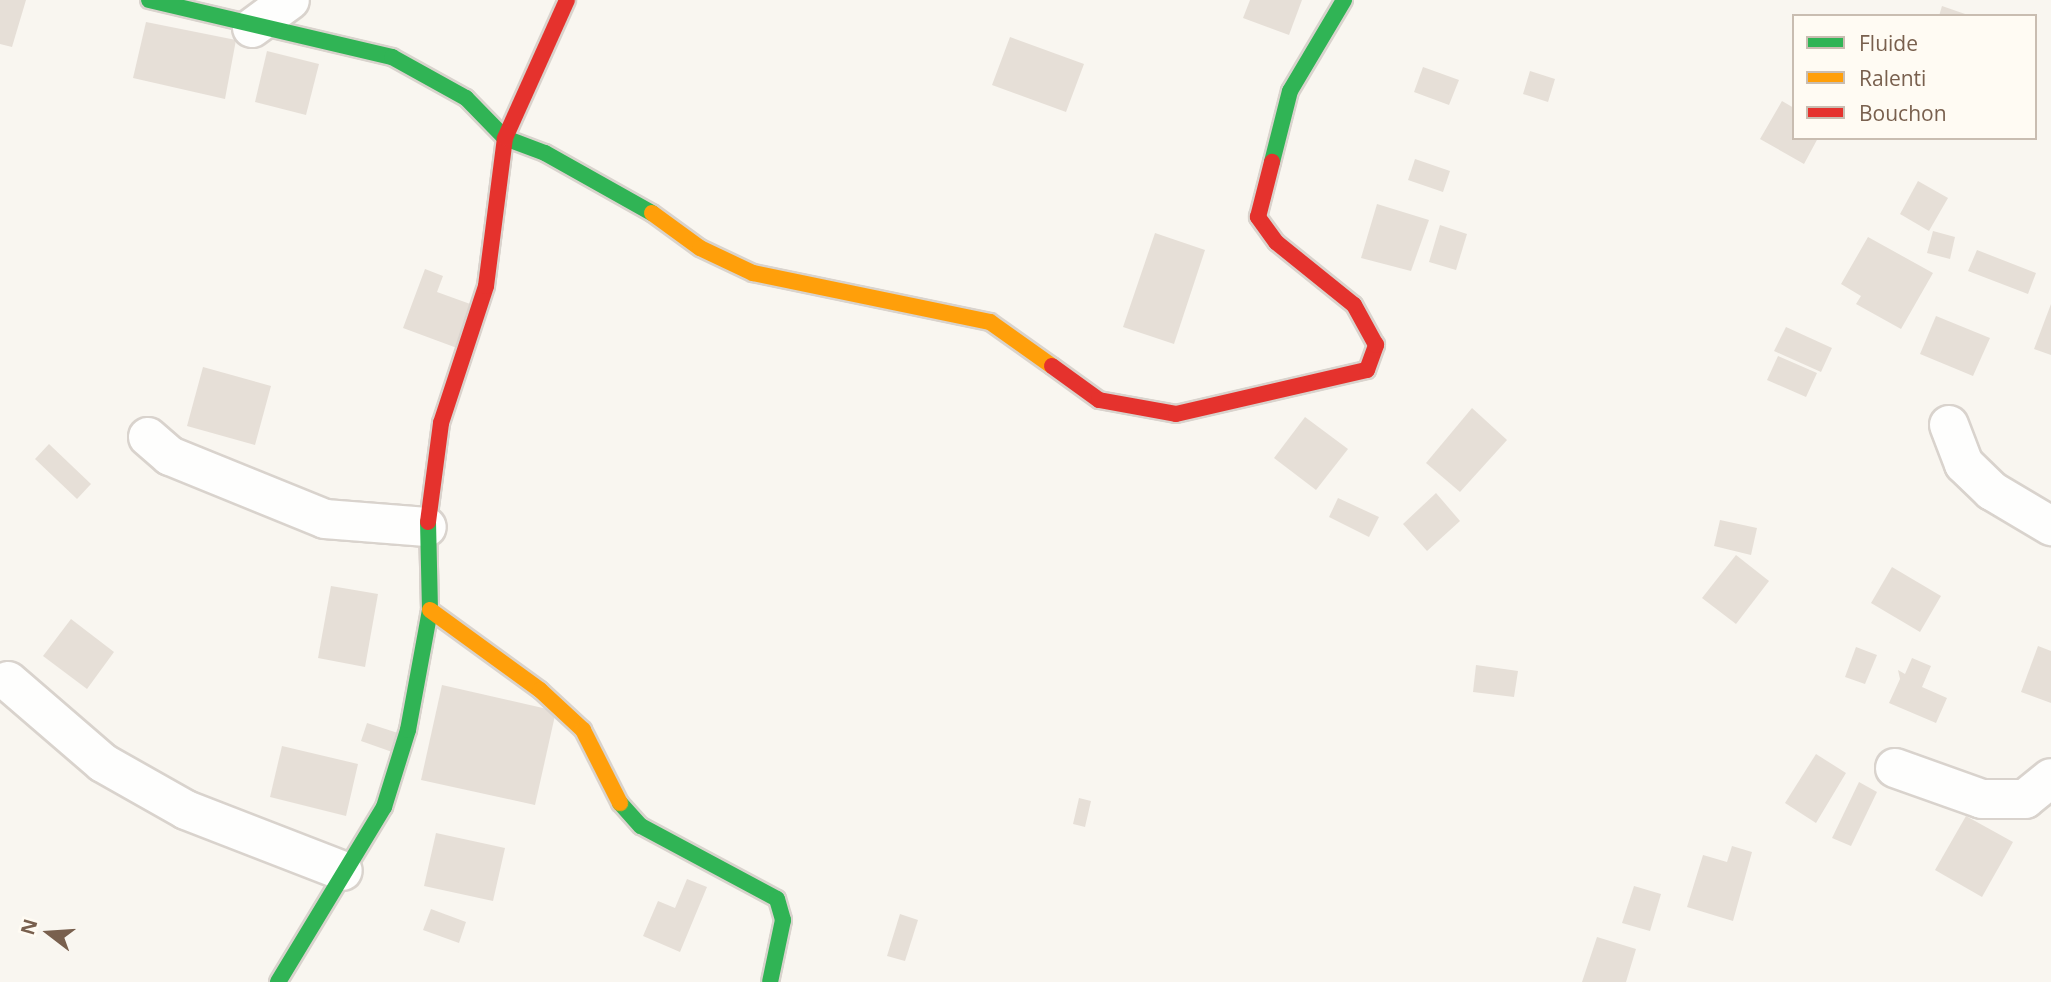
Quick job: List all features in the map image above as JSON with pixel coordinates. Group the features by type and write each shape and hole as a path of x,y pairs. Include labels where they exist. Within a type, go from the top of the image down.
{"street":[{"path":"149,0 252,28 392,57 466,98 505,138 545,153 670,223 700,248 753,273 990,322 1099,400 1177,414 1367,370 1376,345 1354,305 1276,242 1258,217 1290,90 1345,0"},
{"path":"252,28 290,0"},
{"path":"278,982 384,807 408,730 430,610 427,527 441,423 486,286 505,138 567,0"},
{"path":"1949,425 1964,464 1992,491 2051,526"},
{"path":"148,437 170,456 325,519 427,527"},
{"path":"430,610 540,690 583,730 611,793 641,826 777,899 780,945 770,982"},
{"path":"8,681 103,763 186,810 343,871"},
{"path":"1895,768 1982,799 2025,799 2051,778"}],"building":[{"path":"0,0 26,0 12,47 0,44"},
{"path":"1250,0 1302,0 1289,35 1243,18"},
{"path":"1942,6 1965,14 1940,14"},
{"path":"146,22 236,40 225,99 133,78"},
{"path":"1010,37 1084,64 1066,112 992,85"},
{"path":"267,51 319,64 306,115 255,102"},
{"path":"1423,67 1459,80 1449,105 1414,92"},
{"path":"1530,71 1555,79 1548,102 1523,94"},
{"path":"1782,101 1792,107 1792,140 1817,140 1804,164 1760,139"},
{"path":"1415,159 1450,171 1443,192 1408,180"},
{"path":"1918,181 1948,198 1929,231 1900,214"},
{"path":"1377,204 1429,220 1411,271 1361,258"},
{"path":"1440,225 1467,234 1456,270 1429,262"},
{"path":"1933,231 1955,237 1950,259 1927,253"},
{"path":"1155,233 1205,250 1174,344 1123,327"},
{"path":"1868,237 1933,273 1901,329 1856,304 1861,296 1841,284"},
{"path":"1977,250 2036,273 2028,294 1968,271"},
{"path":"425,269 443,276 437,292 473,305 457,348 403,328"},
{"path":"2051,304 2051,355 2034,349"},
{"path":"1936,316 1990,338 1973,376 1920,354"},
{"path":"1786,327 1832,348 1821,372 1774,351"},
{"path":"1778,356 1817,373 1806,397 1767,380"},
{"path":"203,367 271,386 255,445 187,426"},
{"path":"1472,408 1507,440 1460,492 1426,463"},
{"path":"1305,417 1348,449 1316,490 1274,458"},
{"path":"49,444 91,484 77,499 35,459"},
{"path":"1436,493 1460,521 1427,551 1403,524"},
{"path":"1338,498 1379,517 1369,537 1329,517"},
{"path":"1720,520 1757,528 1751,555 1714,546"},
{"path":"1736,555 1769,581 1736,624 1702,598"},
{"path":"1892,567 1941,596 1920,632 1871,603"},
{"path":"331,586 378,594 365,667 318,658"},
{"path":"71,619 114,652 87,689 43,656"},
{"path":"2038,646 2051,651 2051,703 2021,692"},
{"path":"1856,647 1877,655 1865,684 1845,677"},
{"path":"1912,658 1931,666 1922,687 1947,698 1936,723 1889,703 1900,679 1898,670 1905,674"},
{"path":"1476,665 1518,671 1514,697 1473,692"},
{"path":"442,685 556,711 535,805 421,780"},
{"path":"367,723 401,734 395,753 361,741"},
{"path":"282,746 358,764 346,816 270,797"},
{"path":"1816,754 1846,773 1816,823 1785,803"},
{"path":"1859,782 1877,792 1851,846 1832,838"},
{"path":"1079,798 1091,801 1085,827 1073,824"},
{"path":"1966,816 2013,842 1982,897 1935,870"},
{"path":"436,833 505,848 493,901 424,886"},
{"path":"1732,846 1752,852 1733,921 1687,907 1703,855 1727,862"},
{"path":"687,879 707,887 680,952 643,936 658,901 675,908"},
{"path":"1634,886 1661,894 1650,931 1622,923"},
{"path":"431,909 466,922 459,943 423,930"},
{"path":"900,914 918,920 905,961 887,956"},
{"path":"1597,937 1636,949 1626,982 1582,982"}],"traffic: fast":[{"path":"149,0 392,57 466,98 505,138 545,153 652,213"},
{"path":"1272,162 1290,91 1344,0"},
{"path":"278,982 384,807 408,730 430,610 428,522"},
{"path":"620,803 641,826 777,899 783,920 770,982"}],"traffic: slow":[{"path":"652,213 700,248 753,273 990,322 1052,366"},
{"path":"430,610 540,690 583,730 620,803"}],"traffic: jam":[{"path":"428,522 441,423 486,286 505,138 567,0"},
{"path":"1052,366 1099,400 1176,414 1367,370 1376,345 1354,305 1276,242 1258,217 1272,162"}]}
